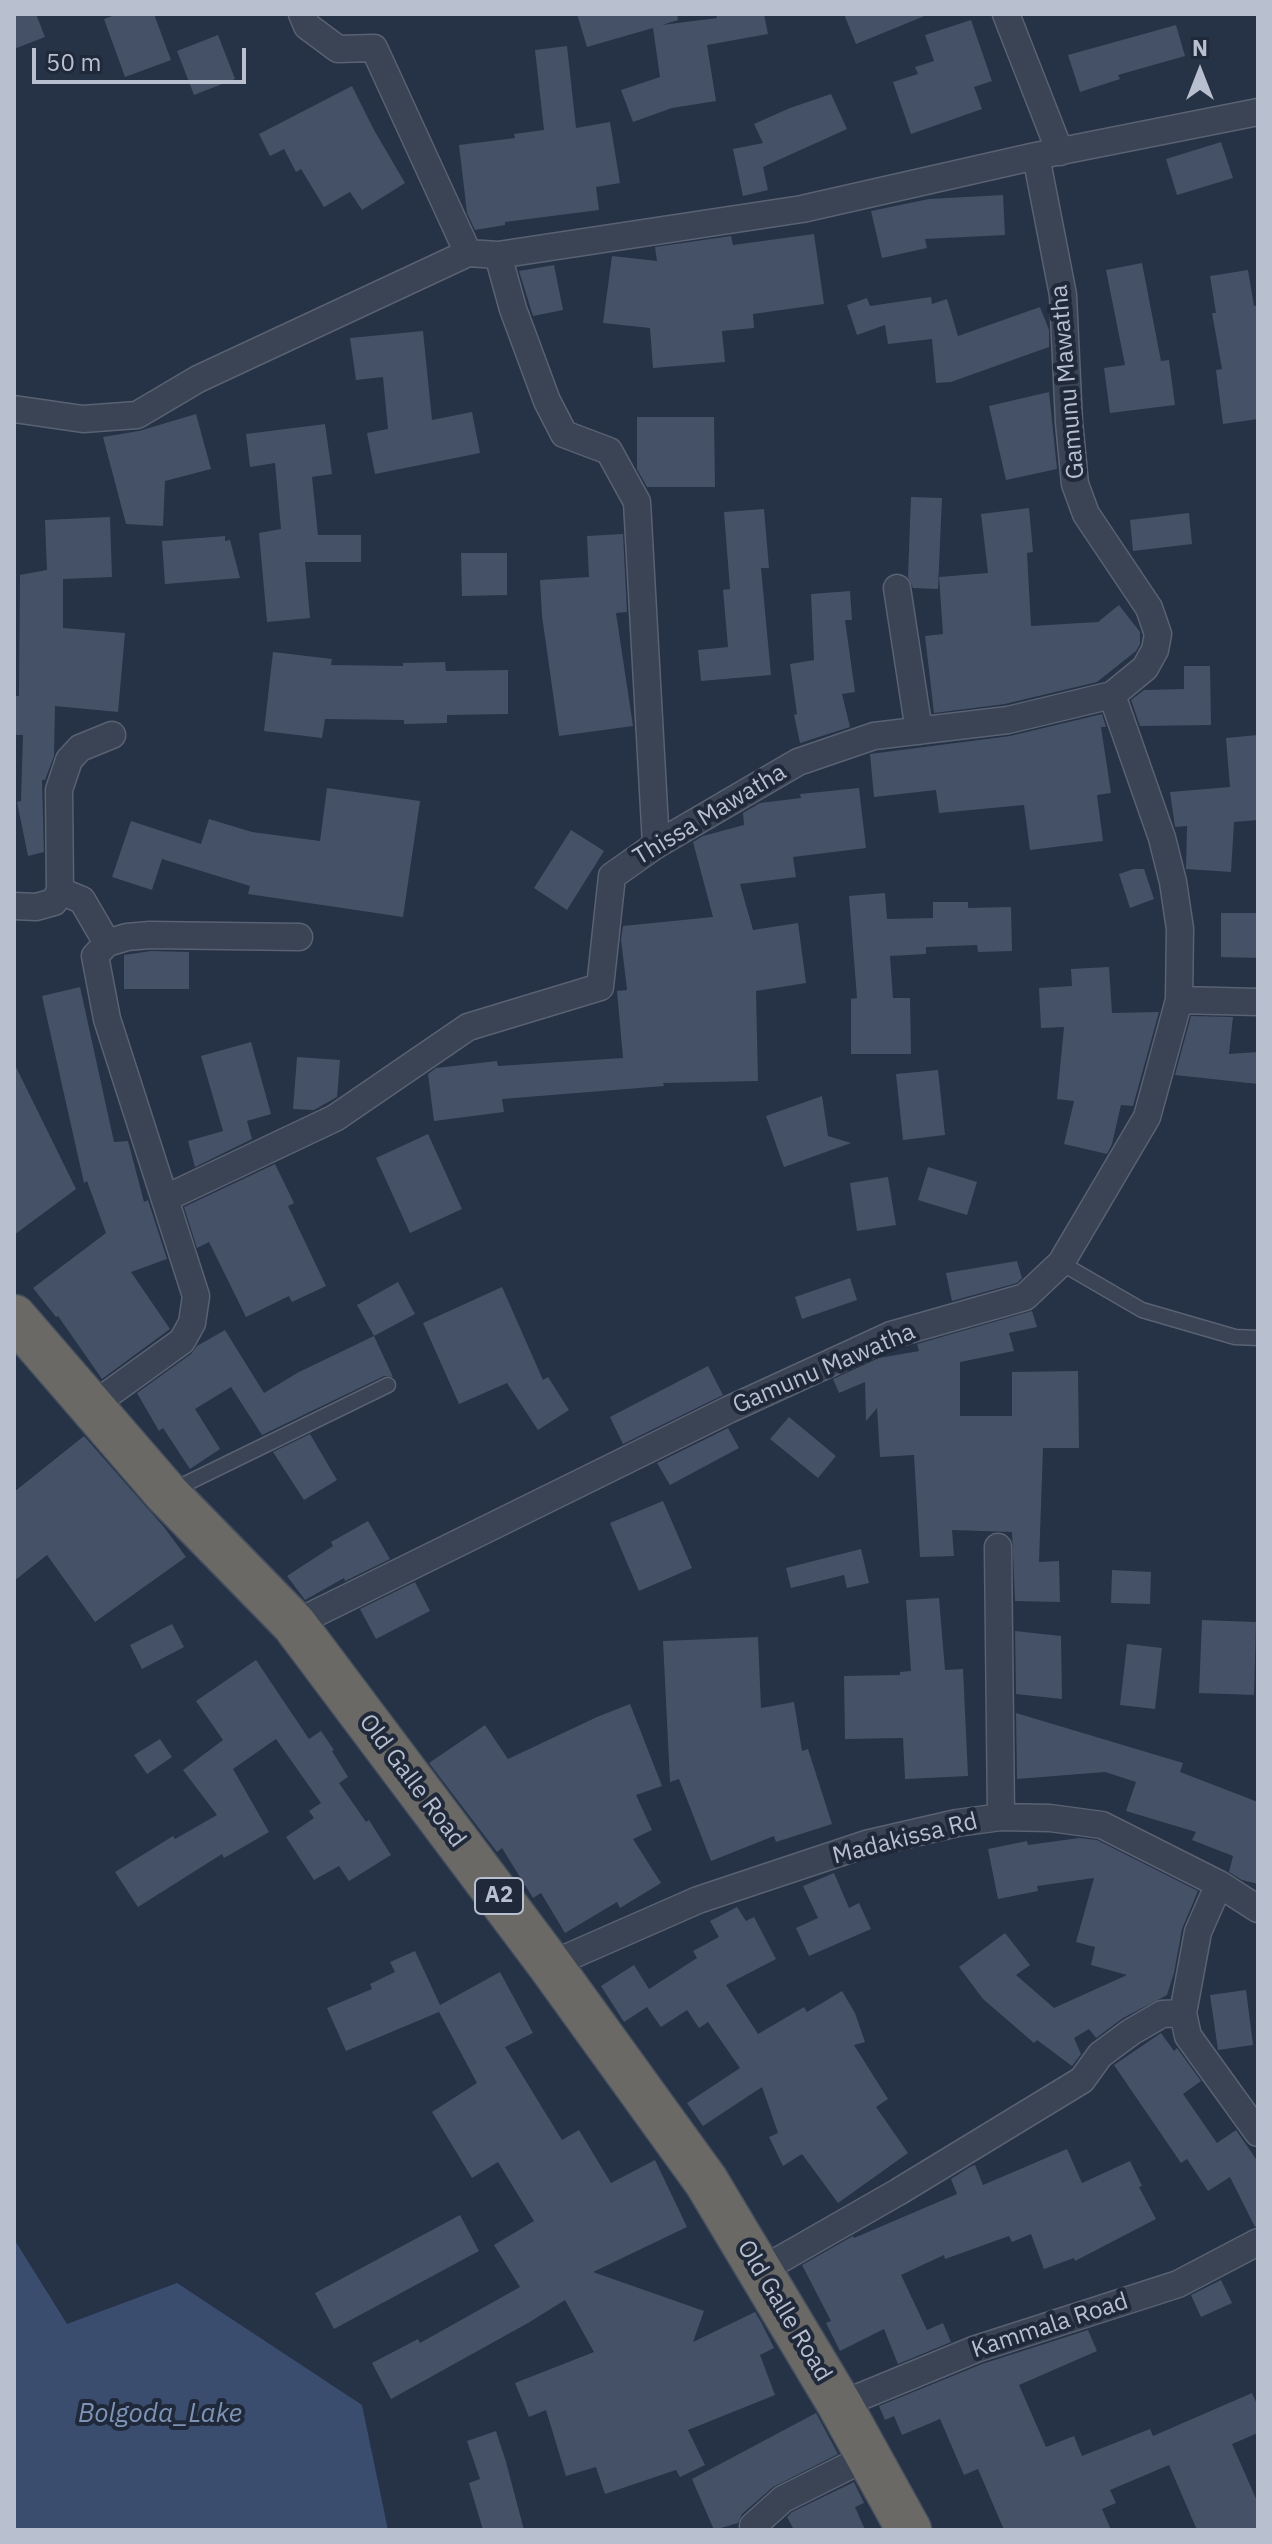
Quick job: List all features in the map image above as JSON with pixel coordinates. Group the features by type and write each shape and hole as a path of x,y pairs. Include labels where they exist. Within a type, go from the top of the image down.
{"highway":[{"name":"Old Galle Road","path":"14,1317 167,1494 294,1624 550,1965 706,2181 840,2405 909,2530"}],"street":[{"path":"302,14 307,26 338,49 374,48 468,253"},
{"name":"Gamunu Mawatha","path":"294,1624 728,1410 891,1335 1025,1297 1061,1263 1147,1117 1179,1000 1180,929 1162,838 1112,695 1145,668 1155,650 1158,634 1149,608 1086,514 1075,484 1063,295 1048,154 1006,14"},
{"path":"14,409 83,419 137,415 198,379 468,253 498,255 802,209 1048,154 1258,112"},
{"path":"498,255 513,309 547,401 564,434 609,451 637,502 656,845"},
{"path":"897,588 919,731"},
{"name":"Thissa Mawatha","path":"166,1198 335,1118 468,1027 600,987 612,876 656,845 798,762 874,736 1008,720 1112,695"},
{"path":"14,906 36,907 54,902 60,891 59,790 69,760 80,748 112,735"},
{"path":"60,891 82,900 107,943"},
{"path":"92,1406 182,1341 192,1323 196,1296 107,1019 95,956 107,943 127,937 299,937"},
{"path":"1179,1000 1258,1002"},
{"path":"998,1547 1001,1817"},
{"name":"Madakissa Rd","path":"550,1965 698,1900 852,1849 957,1823 1001,1817 1050,1818 1102,1825 1219,1884 1258,1909"},
{"path":"1219,1884 1198,1932 1183,2013 1188,2036 1258,2133"},
{"path":"760,2271 898,2192 1082,2080 1100,2055 1131,2032 1162,2014 1183,2013"},
{"name":"Kammala Road","path":"840,2405 976,2349 1178,2284 1258,2242"},
{"path":"753,2526 783,2499 869,2456"}],"lane":[{"path":"1061,1263 1142,1310 1235,1337 1258,1338"},
{"path":"167,1494 388,1385"}],"water":[{"name":"Bolgoda_Lake","path":"14,2239 67,2324 177,2283 362,2405 388,2530 14,2530"}],"building":[{"path":"14,14 36,14 45,37 14,49"},
{"path":"118,14 154,14 171,60 125,77 104,19"},
{"path":"577,14 677,14 678,20 662,25 717,18 716,14 764,14 768,34 707,45 716,101 672,108 633,122 621,90 660,77 653,28 587,47"},
{"path":"844,14 927,14 927,15 856,44"},
{"path":"971,20 992,81 974,87 982,109 911,134 893,82 918,74 915,67 934,61 925,35"},
{"path":"1176,25 1185,56 1118,75 1120,79 1080,92 1068,55"},
{"path":"218,35 235,79 194,95 177,51"},
{"path":"567,46 576,128 610,122 620,183 596,187 599,210 505,222 505,225 475,230 467,213 459,145 515,138 514,134 544,130 535,50"},
{"path":"352,86 405,183 362,210 350,192 324,207 301,169 296,172 284,149 270,156 259,134"},
{"path":"831,94 847,129 763,167 768,190 743,196 733,149 763,143 754,124"},
{"path":"1221,142 1233,178 1177,195 1166,159"},
{"path":"1003,195 1005,235 925,239 927,248 882,258 871,211 929,199"},
{"path":"814,234 824,304 753,314 754,328 722,331 725,362 653,368 650,328 603,323 612,256 657,261 655,247 731,236 733,245"},
{"path":"1142,263 1161,361 1169,360 1175,405 1110,413 1104,368 1125,365 1106,270"},
{"path":"554,265 563,310 533,316 519,271"},
{"path":"1248,270 1254,306 1258,305 1258,419 1223,424 1216,370 1222,369 1212,313 1216,313 1210,276"},
{"path":"931,297 932,304 947,299 958,336 1040,307 1049,330 1049,347 951,382 936,383 932,339 888,344 885,325 857,335 847,305 867,298 870,306"},
{"path":"423,331 432,420 472,412 480,453 375,474 367,433 388,429 383,377 356,380 350,338"},
{"path":"1049,392 1057,469 1006,480 989,406"},
{"path":"196,414 211,469 165,481 163,526 126,524 103,437 139,431"},
{"path":"637,417 714,417 715,487 647,487 637,469"},
{"path":"325,424 332,474 312,477 318,535 361,535 361,562 305,562 310,618 267,622 259,533 281,529 275,463 250,467 246,434"},
{"path":"911,497 942,498 938,589 913,588 908,577"},
{"path":"1029,508 1033,552 1027,553 1031,626 1098,622 1119,605 1140,632 1140,644 1136,651 1097,682 1005,704 934,713 925,636 943,634 939,577 988,573 981,514"},
{"path":"764,509 769,568 761,568 771,675 701,681 698,650 728,647 723,590 730,589 724,512"},
{"path":"1189,513 1192,544 1133,551 1130,520"},
{"path":"110,517 112,577 63,579 63,628 125,633 118,712 55,706 54,756 45,780 42,780 44,852 28,856 17,802 21,801 23,735 14,735 14,696 19,696 20,575 47,570 45,520"},
{"path":"623,534 627,612 616,613 633,726 559,736 540,580 589,577 587,536"},
{"path":"225,536 225,541 230,540 240,578 165,584 162,541"},
{"path":"461,553 507,553 507,595 462,596"},
{"path":"850,591 852,620 845,620 855,692 842,694 850,727 800,743 794,715 797,714 790,664 814,660 811,594"},
{"path":"273,652 332,659 331,665 403,666 403,663 445,662 446,671 508,670 508,714 447,715 447,723 404,724 404,720 325,719 322,738 264,731"},
{"path":"1184,666 1210,666 1211,725 1140,726 1131,700 1144,690 1184,689"},
{"path":"1102,714 1106,727 1101,727 1111,793 1097,795 1103,841 1030,850 1024,805 939,813 936,790 874,797 870,754 1010,736"},
{"path":"1258,735 1258,820 1234,822 1231,872 1186,869 1187,826 1175,827 1170,792 1230,787 1226,738"},
{"path":"327,788 420,801 403,917 248,894 250,886 162,859 152,890 112,877 131,821 201,844 209,819 252,832 320,841"},
{"path":"859,788 866,848 793,857 796,877 740,884 753,930 798,923 806,983 756,991 758,1081 663,1083 664,1086 502,1099 504,1112 434,1121 428,1074 436,1068 497,1061 498,1066 623,1058 617,991 627,990 621,939 623,926 713,917 693,842 703,836 744,825 743,813 760,803 801,798 800,794"},
{"path":"571,830 604,851 567,910 534,888"},
{"path":"1144,869 1154,899 1130,908 1119,874"},
{"path":"885,893 887,919 933,918 933,902 968,902 968,908 1011,907 1012,951 978,952 977,945 926,947 926,954 890,956 893,998 910,998 911,1054 851,1054 851,999 857,998 849,896"},
{"path":"1221,913 1258,913 1258,958 1221,957"},
{"path":"151,951 189,952 189,989 124,989 124,955"},
{"path":"1109,967 1112,1013 1159,1012 1133,1106 1121,1105 1107,1154 1064,1144 1074,1101 1057,1099 1064,1027 1041,1028 1039,988 1072,986 1071,969"},
{"path":"80,987 114,1142 128,1141 144,1202 148,1200 167,1259 131,1272 170,1329 102,1379 58,1316 33,1288 106,1233 87,1181 84,1183 42,996"},
{"path":"1191,1016 1233,1017 1229,1054 1258,1052 1258,1084 1175,1075"},
{"path":"251,1042 271,1114 247,1121 252,1139 195,1167 188,1141 223,1131 201,1056"},
{"path":"297,1057 340,1060 337,1097 314,1110 293,1109"},
{"path":"14,1063 76,1189 14,1235"},
{"path":"938,1070 945,1135 903,1140 896,1074"},
{"path":"822,1096 828,1136 851,1143 784,1167 766,1116"},
{"path":"428,1134 462,1209 410,1233 376,1158"},
{"path":"275,1164 294,1203 288,1206 326,1286 292,1302 289,1296 246,1317 209,1242 197,1248 184,1207"},
{"path":"928,1167 977,1182 967,1215 918,1200"},
{"path":"888,1177 896,1225 857,1231 850,1183"},
{"path":"1017,1261 1022,1278 1017,1283 952,1301 946,1273"},
{"path":"850,1278 857,1300 802,1319 795,1297"},
{"path":"398,1282 415,1314 374,1336 357,1305"},
{"path":"502,1287 543,1380 548,1377 569,1410 538,1430 507,1383 459,1404 423,1323"},
{"path":"1032,1311 1037,1327 1009,1333 1014,1351 960,1362 960,1416 1012,1416 1012,1372 1078,1371 1079,1448 1043,1448 1039,1562 1059,1561 1060,1602 1015,1601 1012,1532 952,1530 954,1556 920,1557 914,1455 880,1457 877,1408 866,1421 865,1382 839,1393 833,1379 879,1358 919,1351 917,1344"},
{"path":"225,1330 264,1393 299,1372 374,1336 393,1377 384,1376 262,1435 231,1387 195,1409 220,1449 190,1469 163,1428 159,1431 137,1393 191,1354 197,1346"},
{"path":"708,1366 723,1395 623,1444 610,1417"},
{"path":"789,1417 836,1456 818,1478 770,1439"},
{"path":"728,1428 739,1448 670,1485 657,1463"},
{"path":"310,1434 337,1480 304,1500 273,1452"},
{"path":"84,1436 164,1527 186,1557 95,1622 47,1555 14,1581 14,1492"},
{"path":"663,1501 692,1568 639,1591 610,1523"},
{"path":"368,1521 390,1559 345,1581 344,1578 305,1600 287,1576 333,1546 331,1542"},
{"path":"861,1549 869,1583 847,1588 844,1575 791,1588 786,1568"},
{"path":"1112,1570 1151,1572 1150,1604 1111,1603"},
{"path":"415,1582 430,1611 376,1639 360,1609"},
{"path":"939,1598 945,1670 963,1669 968,1776 905,1779 903,1738 845,1739 844,1676 900,1675 900,1672 911,1671 906,1600"},
{"path":"1202,1620 1256,1622 1254,1695 1199,1693"},
{"path":"172,1624 184,1647 142,1669 130,1645"},
{"path":"1015,1631 1061,1636 1062,1699 1016,1694"},
{"path":"758,1637 761,1708 794,1702 802,1751 808,1749 832,1824 776,1842 774,1836 711,1861 679,1779 670,1782 663,1641"},
{"path":"1127,1644 1162,1648 1155,1709 1120,1705"},
{"path":"256,1660 309,1739 321,1731 348,1777 339,1783 366,1822 369,1820 391,1855 349,1881 339,1866 314,1880 286,1837 314,1818 309,1811 321,1803 276,1739 233,1769 269,1832 224,1858 222,1854 138,1907 115,1872 173,1836 175,1839 217,1815 183,1770 223,1740 196,1701"},
{"path":"630,1704 662,1786 636,1795 652,1830 633,1839 661,1883 620,1908 617,1902 565,1933 541,1893 533,1898 502,1848 497,1852 429,1763 485,1725 508,1759"},
{"path":"1016,1713 1183,1763 1180,1772 1258,1802 1258,1884 1242,1880 1229,1872 1233,1856 1192,1840 1196,1832 1126,1811 1136,1782 1105,1772 1017,1779"},
{"path":"160,1739 172,1757 147,1774 134,1755"},
{"path":"1079,1838 1097,1840 1198,1891 1182,1929 1167,1995 1123,2018 1096,2038 1089,2029 1074,2038 1081,2054 1072,2066 1037,2040 1034,2043 983,1999 959,1967 1005,1933 1030,1965 1016,1975 1054,2008 1127,1975 1091,1965 1095,1947 1076,1942 1094,1878 1037,1886 1038,1891 998,1899 988,1849 1027,1841 1028,1845"},
{"path":"834,1873 849,1908 859,1903 871,1929 809,1956 796,1928 818,1918 803,1886"},
{"path":"737,1907 746,1921 754,1917 776,1959 726,1985 758,2034 804,2007 807,2012 842,1991 855,2013 865,2042 854,2045 888,2099 876,2107 908,2153 838,2203 802,2154 783,2166 769,2137 778,2133 762,2087 703,2126 687,2103 740,2068 708,2022 699,2028 687,2010 661,2027 647,2007 624,2022 601,1986 634,1965 649,1989 697,1958 693,1951 719,1937 710,1921"},
{"path":"415,1951 440,2005 500,1972 533,2033 505,2047 562,2140 579,2130 611,2183 655,2160 687,2227 593,2272 704,2311 693,2342 755,2312 761,2322 774,2348 760,2355 775,2395 688,2430 705,2465 680,2477 676,2470 605,2494 596,2467 566,2476 546,2410 529,2417 515,2383 594,2352 565,2300 391,2399 372,2363 418,2339 420,2343 520,2287 494,2245 534,2221 498,2162 472,2178 432,2112 477,2083 439,2012 346,2051 327,2008 372,1989 370,1984 395,1972 390,1962"},
{"path":"1246,1990 1253,2045 1218,2050 1210,1995"},
{"path":"1161,2033 1174,2051 1177,2048 1201,2081 1183,2094 1217,2143 1236,2130 1258,2162 1258,2226 1255,2227 1230,2177 1208,2191 1187,2159 1181,2163 1114,2065"},
{"path":"1067,2149 1082,2183 1130,2161 1142,2186 1139,2187 1156,2219 1075,2261 1074,2258 1044,2269 1031,2234 1012,2242 1009,2236 945,2259 944,2255 901,2275 927,2330 943,2323 951,2342 898,2364 884,2329 840,2351 826,2323 831,2321 802,2265 853,2236 957,2194 951,2179 970,2167 975,2165 983,2185"},
{"path":"460,2215 479,2251 334,2329 315,2293"},
{"path":"1221,2280 1232,2303 1201,2317 1191,2295"},
{"path":"1088,2330 1097,2351 1019,2385 1046,2447 1074,2436 1082,2456 1150,2429 1153,2436 1252,2393 1258,2406 1258,2433 1232,2444 1258,2503 1258,2530 1197,2530 1169,2465 1110,2490 1116,2503 1102,2509 1111,2530 1004,2530 978,2469 964,2475 940,2419 902,2435 894,2416 885,2420 879,2406 982,2364"},
{"path":"816,2413 838,2454 773,2487 742,2514 738,2523 714,2530 692,2479"},
{"path":"496,2431 524,2530 483,2530 469,2483 480,2479 467,2441"},
{"path":"854,2482 864,2503 855,2507 865,2530 794,2530 787,2517 792,2512"}]}
